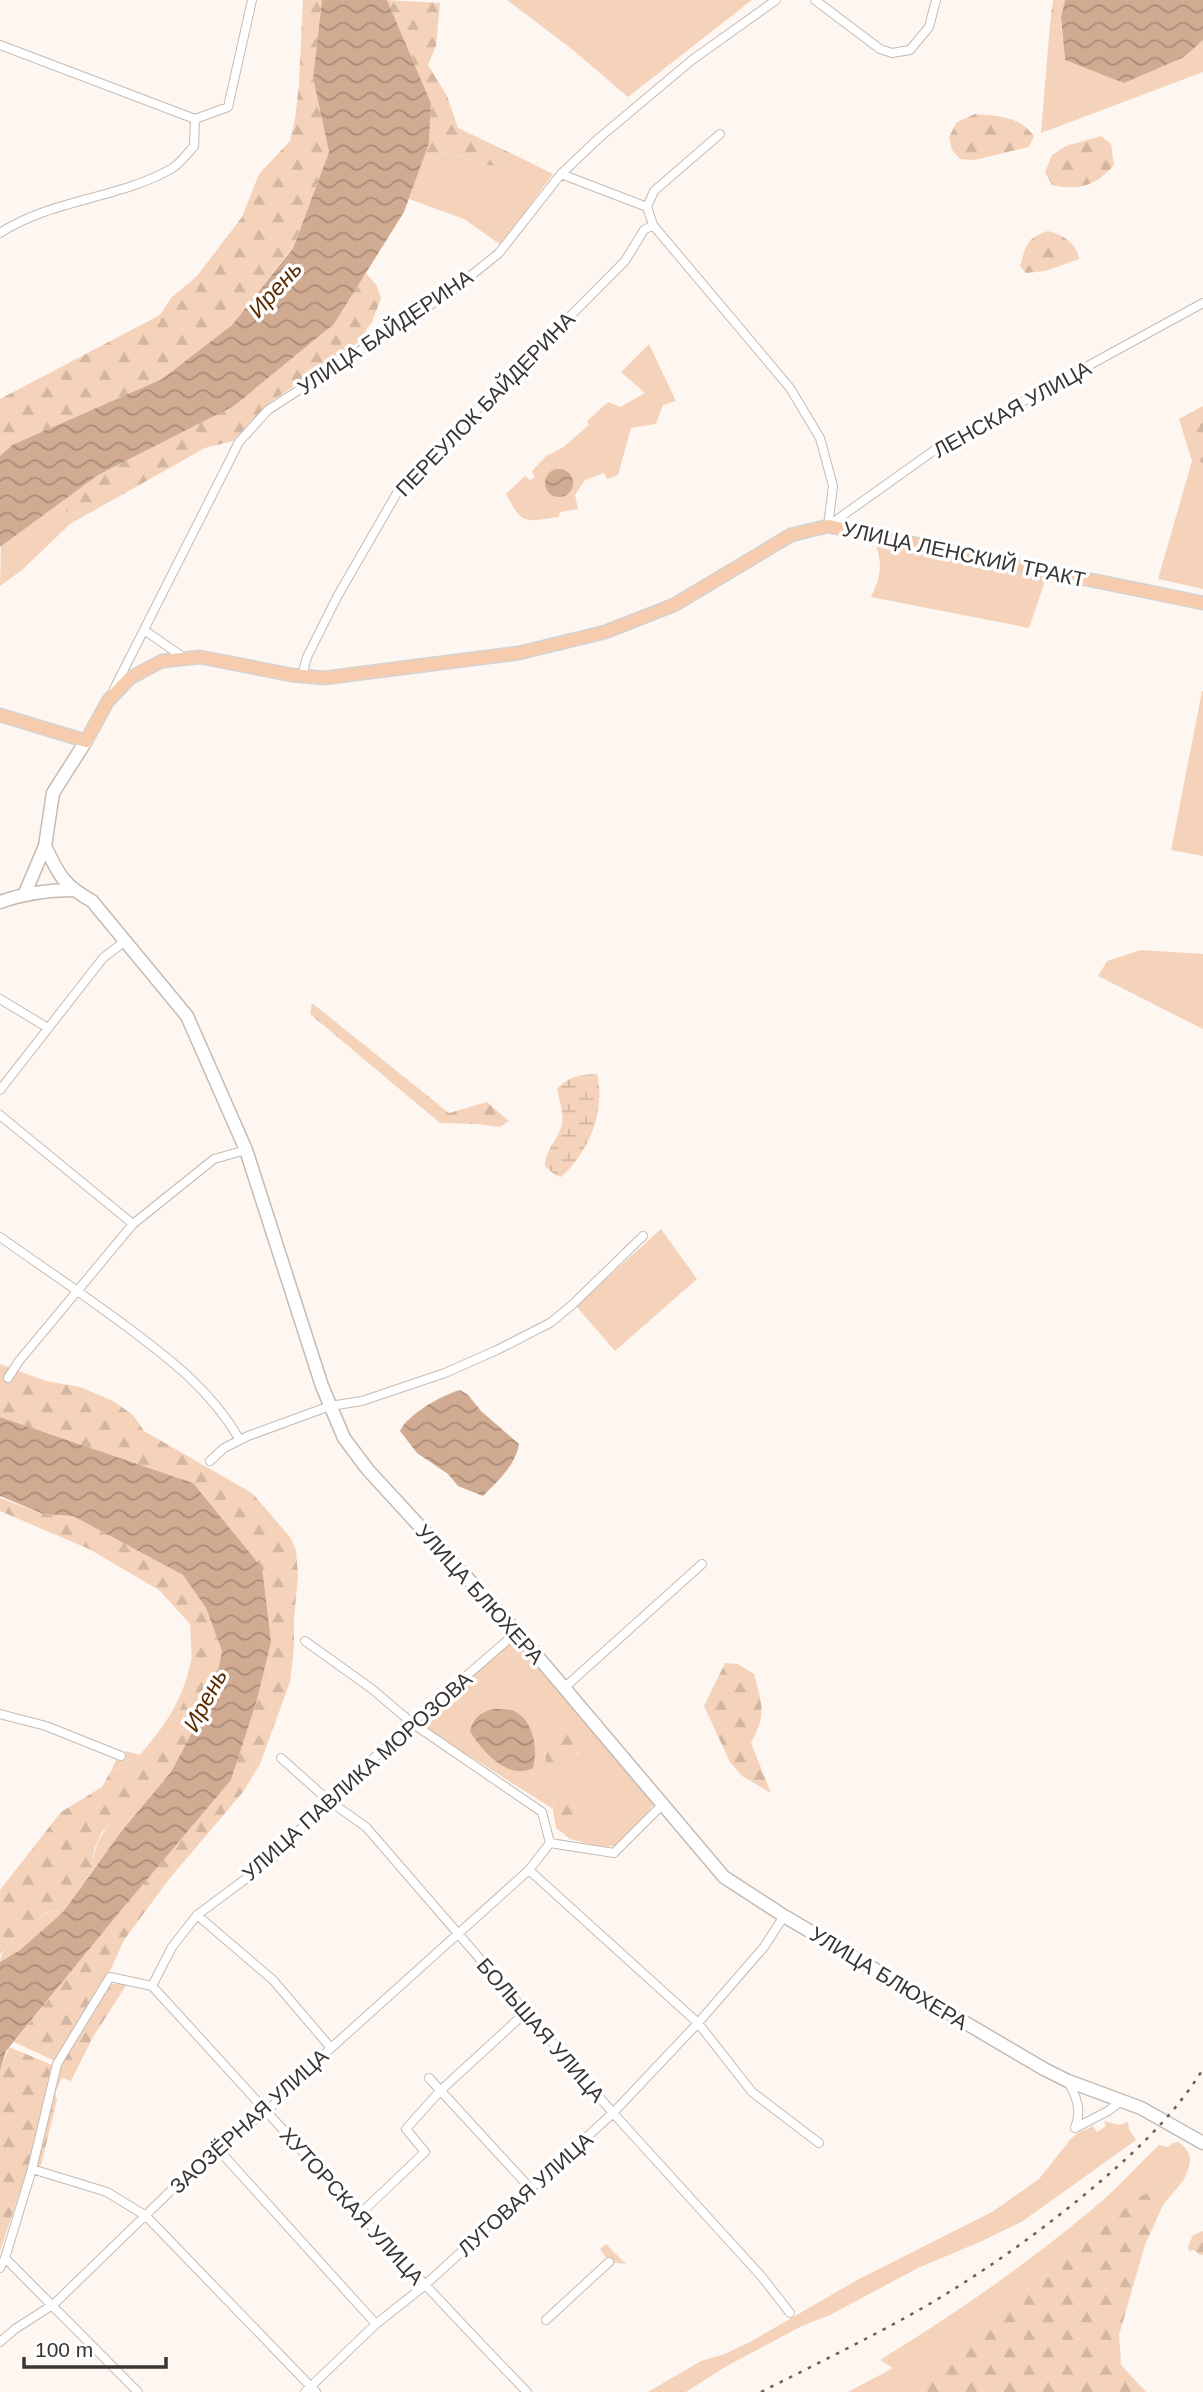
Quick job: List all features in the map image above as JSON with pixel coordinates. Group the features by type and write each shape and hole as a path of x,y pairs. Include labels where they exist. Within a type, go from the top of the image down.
{"main road":[{"name":"УЛИЦА ЛЕНСКИЙ ТРАКТ","path":"86,741 108,701 130,678 162,661 200,657 324,678 519,653 605,632 674,605 791,535 828,526 1203,603"},
{"path":"0,715 86,741"}],"street":[{"path":"0,45 195,119 228,107 252,0"},
{"name":"УЛИЦА БАЙДЕРИНА","path":"108,701 239,442 268,410 452,291 499,253 561,174 692,60 776,0"},
{"path":"815,0 880,49 891,52 910,50 929,27 936,0"},
{"path":"0,233 21,219 124,188 173,168 194,146 195,119"},
{"path":"720,134 654,191 648,207 653,225 790,388 820,438 833,486 828,526"},
{"path":"561,174 648,207"},
{"name":"ПЕРЕУЛОК БАЙДЕРИНА","path":"302,676 307,657 337,597 401,486 625,261 645,230 653,225"},
{"name":"ЛЕНСКАЯ УЛИЦА","path":"828,526 936,449 1203,303"},
{"path":"144,630 186,659"},
{"path":"25,893 46,846 53,793 86,741"},
{"name":"УЛИЦА БЛЮХЕРА","path":"46,846 57,871 72,890 92,901 187,1016 246,1150 330,1406 344,1438 368,1471 517,1632 724,1877 784,1916 1044,2069 1148,2112 1203,2143"},
{"path":"0,902 25,893 72,890"},
{"path":"0,1090 103,958 125,941"},
{"path":"0,999 48,1028"},
{"path":"0,1115 134,1224"},
{"path":"8,1378 19,1361 134,1224 214,1160 246,1150"},
{"path":"210,1461 223,1448 240,1440 330,1406 362,1401 445,1373 550,1323 572,1306 643,1236"},
{"path":"0,1237 176,1363 225,1415 240,1440"},
{"path":"564,1688 702,1564"},
{"name":"УЛИЦА ПАВЛИКА МОРОЗОВА","path":"152,1986 172,1947 197,1915 271,1860 328,1800 517,1632"},
{"path":"305,1641 372,1689 412,1723 542,1812 551,1843 614,1853 663,1804"},
{"path":"0,1714 46,1726 121,1756"},
{"name":"БОЛЬШАЯ УЛИЦА","path":"281,1758 328,1800 366,1827 790,2313"},
{"name":"ЗАОЗЁРНАЯ УЛИЦА","path":"0,2342 15,2329 54,2305 216,2147 267,2111 331,2048 529,1870 551,1843"},
{"path":"529,1870 698,2023 752,2092 818,2143"},
{"path":"197,1915 273,1980 331,2048"},
{"name":"ЛУГОВАЯ УЛИЦА","path":"310,2390 376,2324 424,2286 613,2113 698,2023 764,1947 784,1916"},
{"path":"0,2269 32,2169 57,2064 110,1977 152,1986"},
{"name":"ХУТОРСКАЯ УЛИЦА","path":"152,1986 361,2213 424,2286 527,2392"},
{"path":"361,2213 425,2152 406,2129 440,2091 526,2012"},
{"path":"429,2078 531,2189"},
{"path":"1068,2081 1078,2104 1079,2120 1075,2128 1121,2101"},
{"path":"216,2147 376,2324"},
{"path":"32,2169 107,2192 146,2216 310,2390"},
{"path":"5,2258 138,2392"},
{"path":"546,2319 609,2262"}],"green space":[{"path":"303,0 322,0 313,78 329,152 293,247 232,325 162,379 12,445 0,456 0,399 160,315 171,298 197,276 242,217 259,174 290,141 299,84"},
{"path":"387,0 440,3 436,46 428,65 447,96 458,128 519,157 503,165 491,166 443,152 436,161 434,171 426,174 419,170 429,143 431,103"},
{"path":"507,0 752,0 628,97 573,50"},
{"path":"1053,0 1065,0 1059,26 1050,24"},
{"path":"1050,24 1061,24 1065,60 1184,57 1203,40 1203,72 1041,133"},
{"path":"975,114 1008,118 1022,124 1034,136 1029,147 974,160 960,159 952,150 949,137 957,122"},
{"path":"1101,136 1111,144 1114,165 1107,172 1093,182 1078,187 1052,185 1045,172 1052,155 1066,146"},
{"path":"443,152 491,166 503,165 519,157 553,174 501,245 464,219 409,199 419,170 426,174"},
{"path":"1048,231 1068,241 1075,248 1079,259 1045,271 1026,273 1020,266 1026,248 1031,240"},
{"path":"366,273 377,286 381,298 372,322 357,343 269,403 233,441 205,448 86,515 51,509 98,475 234,406 334,324"},
{"path":"649,344 676,401 663,405 656,424 631,428 618,475 607,479 604,473 585,480 575,495 578,509 560,512 559,517 532,520 521,517 506,494 525,476 530,480 535,477 532,471 546,456 562,448 589,425 587,421 608,402 620,407 645,393 621,372"},
{"path":"1203,406 1203,463 1192,461 1179,419"},
{"path":"1192,461 1203,463 1203,589 1158,579"},
{"path":"51,509 86,515 70,524 22,570 0,586 1,546"},
{"path":"875,543 1037,574 1046,578 1029,628 871,597 880,570"},
{"path":"1203,691 1203,856 1171,850"},
{"path":"1141,950 1203,954 1203,1029 1098,976 1107,961"},
{"path":"312,1003 449,1113 487,1102 509,1121 500,1127 440,1123 310,1014"},
{"path":"597,1074 599,1102 593,1130 580,1156 571,1167 561,1177 555,1175 545,1166 547,1154 562,1123 557,1089 575,1077"},
{"path":"661,1229 697,1279 615,1351 576,1306"},
{"path":"0,1364 46,1381 80,1387 113,1401 133,1415 144,1431 252,1493 290,1537 296,1550 298,1575 290,1682 260,1764 243,1792 170,1878 124,1940 111,1969 55,2061 14,2042 231,1780 257,1700 271,1642 193,1483 0,1417"},
{"path":"0,1498 43,1514 73,1516 183,1575 206,1608 222,1651 214,1691 171,1772 134,1817 122,1815 101,1833 94,1850 92,1871 63,1912 49,1911 11,1941 0,1955 0,1890 61,1812 102,1787 111,1771 138,1763 152,1755 168,1734 193,1682 190,1624 159,1590 89,1549 0,1511"},
{"path":"512,1643 520,1646 559,1686 654,1804 639,1824 616,1846 601,1847 570,1839 582,1826 555,1792 553,1809 427,1729 423,1722 428,1713","holes":["556,1726 578,1753 568,1765 555,1770 545,1754"]},
{"path":"193,1652 193,1682 168,1734 152,1755 138,1763 111,1771 117,1758 123,1759 125,1751 140,1755 168,1719 185,1682"},
{"path":"725,1663 738,1664 754,1674 762,1709 751,1743 771,1793 742,1776 730,1762 704,1706"},
{"path":"562,1721 576,1734 578,1748 571,1762 556,1770 546,1764 546,1752 551,1735"},
{"path":"566,1791 580,1810 582,1827 570,1839 556,1828 553,1810 555,1792"},
{"path":"122,1815 134,1817 92,1871 100,1839 108,1827"},
{"path":"50,1911 63,1912 20,1950 0,1962 12,1941"},
{"path":"108,1984 127,1984 93,2037 71,2081 62,2078 55,2093 57,2100 41,2165 35,2166 59,2064"},
{"path":"9,2047 52,2065 32,2156 0,2251 0,2071"},
{"path":"1104,2121 1119,2125 1128,2122 1136,2140 1023,2221 918,2268 830,2315 804,2325 725,2367 686,2392 648,2392 701,2361 725,2354 750,2342 859,2279 992,2212 1039,2179 1076,2134 1093,2126 1097,2132 1106,2126"},
{"path":"1178,2142 1187,2150 1190,2160 1183,2181 1157,2187 1137,2198 905,2392 848,2392 893,2368 880,2360 966,2305 1022,2265 1102,2201 1159,2145 1168,2147"},
{"path":"1183,2181 1163,2205 1145,2245 1119,2335 1121,2365 1146,2392 905,2392 1137,2198 1157,2187"},
{"path":"1203,2231 1203,2255 1194,2250 1189,2251 1193,2235"},
{"path":"606,2244 626,2264 609,2262 600,2249"}],"water":[{"name":"Ирень","path":"322,0 387,0 431,103 429,143 404,212 334,324 234,406 98,475 0,547 0,456 12,445 162,379 232,325 293,248 329,152 313,78"},
{"path":"1065,0 1203,0 1203,40 1184,57 1124,83 1065,60 1061,18"},
{"path":"559,469 569,473 573,483 569,493 559,497 549,493 545,483 549,473"},
{"path":"460,1390 519,1444 510,1466 483,1496 458,1486 448,1474 417,1453 400,1431 410,1418 426,1406"},
{"path":"0,1417 193,1483 262,1568 271,1642 257,1700 231,1780 6,2051 0,2071 0,1962 20,1950 63,1912 121,1832 171,1772 214,1691 222,1651 206,1608 183,1575 73,1516 43,1514 0,1496"},
{"path":"493,1709 513,1711 527,1722 535,1745 533,1768 524,1771 505,1767 475,1739 470,1731 473,1722 481,1714"}],"railway":[{"path":"761,2392 926,2306 1026,2240 1133,2153 1178,2105 1203,2069"}]}
